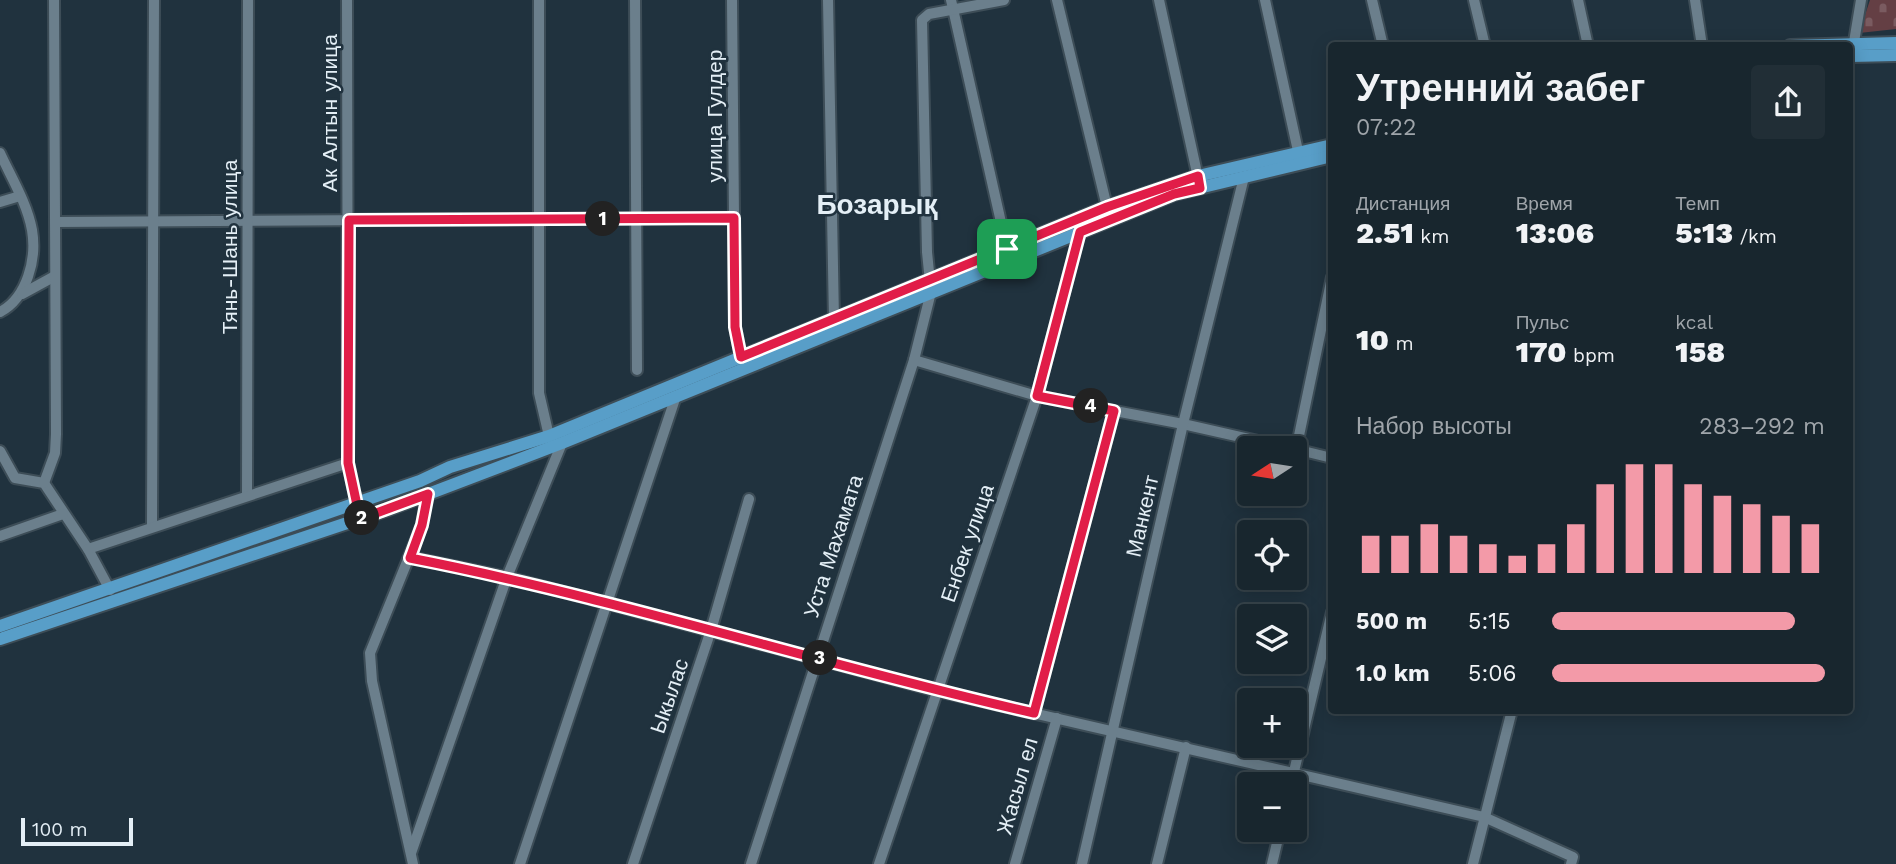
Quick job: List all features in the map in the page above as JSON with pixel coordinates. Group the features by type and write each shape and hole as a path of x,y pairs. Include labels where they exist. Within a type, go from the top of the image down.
{"main road":[{"path":"1854,42 1896,43"},
{"path":"1853,56 1896,55"},
{"path":"0,639 360,519 562,443 676,396 1107,207 1298,151 1328,146"},
{"path":"0,626 110,590 450,467 549,436 834,320 1080,232 1199,182 1244,177 1328,157"}],"street":[{"path":"44,484 55,453 54,0"},
{"path":"152,525 154,0"},
{"name":"Тянь-Шань улица","path":"247,495 248,0"},
{"name":"Ак Алтын улица","path":"347,0 348,463 360,519"},
{"path":"539,0 539,393 549,436"},
{"path":"635,0 637,370"},
{"name":"улица Гулдер","path":"732,0 735,327 741,357"},
{"path":"828,0 834,320"},
{"path":"1004,0 952,6 1007,249"},
{"path":"1057,0 1107,207"},
{"path":"1159,0 1199,182"},
{"path":"1265,0 1298,151"},
{"path":"1373,0 1382,42"},
{"path":"1474,0 1484,42"},
{"path":"1578,0 1587,42"},
{"path":"1695,0 1701,42"},
{"path":"1854,42 1861,0"},
{"name":"Уста Махамата","path":"751,864 914,360 931,285 927,252 922,20 929,13 952,6"},
{"path":"0,153 20,196 32,231 31,261 22,294"},
{"name":"Манкент","path":"1082,864 1183,424 1244,177"},
{"path":"0,202 20,196"},
{"path":"55,222 734,218"},
{"name":"Енбек улица","path":"879,864 1037,396 1080,232"},
{"path":"0,312 13,305 22,294 55,276"},
{"path":"1298,436 1328,296"},
{"path":"914,360 1037,396 1237,436"},
{"path":"520,864 676,396"},
{"name":"Жасыл ел","path":"1034,713 1114,411"},
{"path":"412,859 507,577 562,443"},
{"path":"0,451 15,478 44,484 88,549 110,590"},
{"path":"1307,452 1328,457"},
{"path":"88,549 152,525 348,463"},
{"path":"412,859 372,681 370,653 410,558 422,525 428,494"},
{"name":"Ыкылас","path":"633,864 711,630 749,499"},
{"path":"0,536 63,514"},
{"path":"410,558 507,577 817,657 937,691 1186,747 1269,772"},
{"path":"1294,772 1328,629"},
{"path":"1473,864 1511,714"},
{"name":"Жасыл ел","path":"1015,864 1057,718"},
{"path":"1157,864 1186,747"},
{"path":"1307,782 1484,817 1573,857 1570,864"},
{"path":"1272,864 1277,842"}],"green space":[{"path":"1870,0 1896,0 1896,29 1859,33"}],"district":[{"name":"Бозарық","path":"877,204"}],"route":[{"path":"1198,176 1200,188 1174,194 1080,232 1037,396 1114,411 1034,713 937,691 817,657 507,577 410,558 422,525 428,494 360,519 348,463 349,220 734,218 735,327 741,357 1007,249 1107,207 1198,176"}]}
